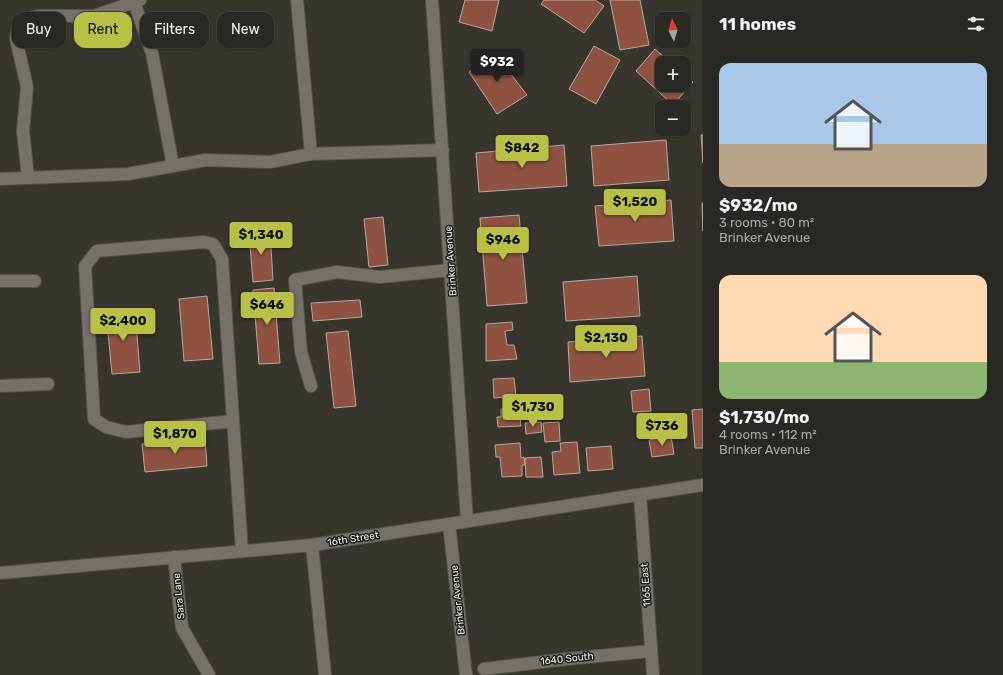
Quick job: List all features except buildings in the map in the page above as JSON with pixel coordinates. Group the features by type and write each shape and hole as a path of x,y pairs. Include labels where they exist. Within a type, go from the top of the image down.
{"street":[{"path":"297,0 311,154"},
{"name":"Brinker Avenue","path":"432,0 467,521"},
{"path":"28,177 23,131 27,87 16,39 18,27 25,19 38,16 94,16 137,1 152,53 173,166"},
{"path":"0,179 128,174 206,160 270,162 311,154 443,150"},
{"path":"233,421 126,432 106,427 94,419 85,266 97,251 204,242 213,244 222,259 242,551"},
{"path":"310,386 301,352 295,280 337,272 380,277 451,270"},
{"path":"0,281 35,281"},
{"path":"0,386 48,384"},
{"name":"16th Street","path":"0,573 312,545 703,485"},
{"name":"1165 East","path":"640,495 653,675"},
{"name":"Brinker Avenue","path":"449,524 466,675"},
{"path":"312,545 323,642 325,675"},
{"name":"Sara Lane","path":"174,557 182,628 209,675"},
{"name":"1640 South","path":"484,669 651,651"}]}
